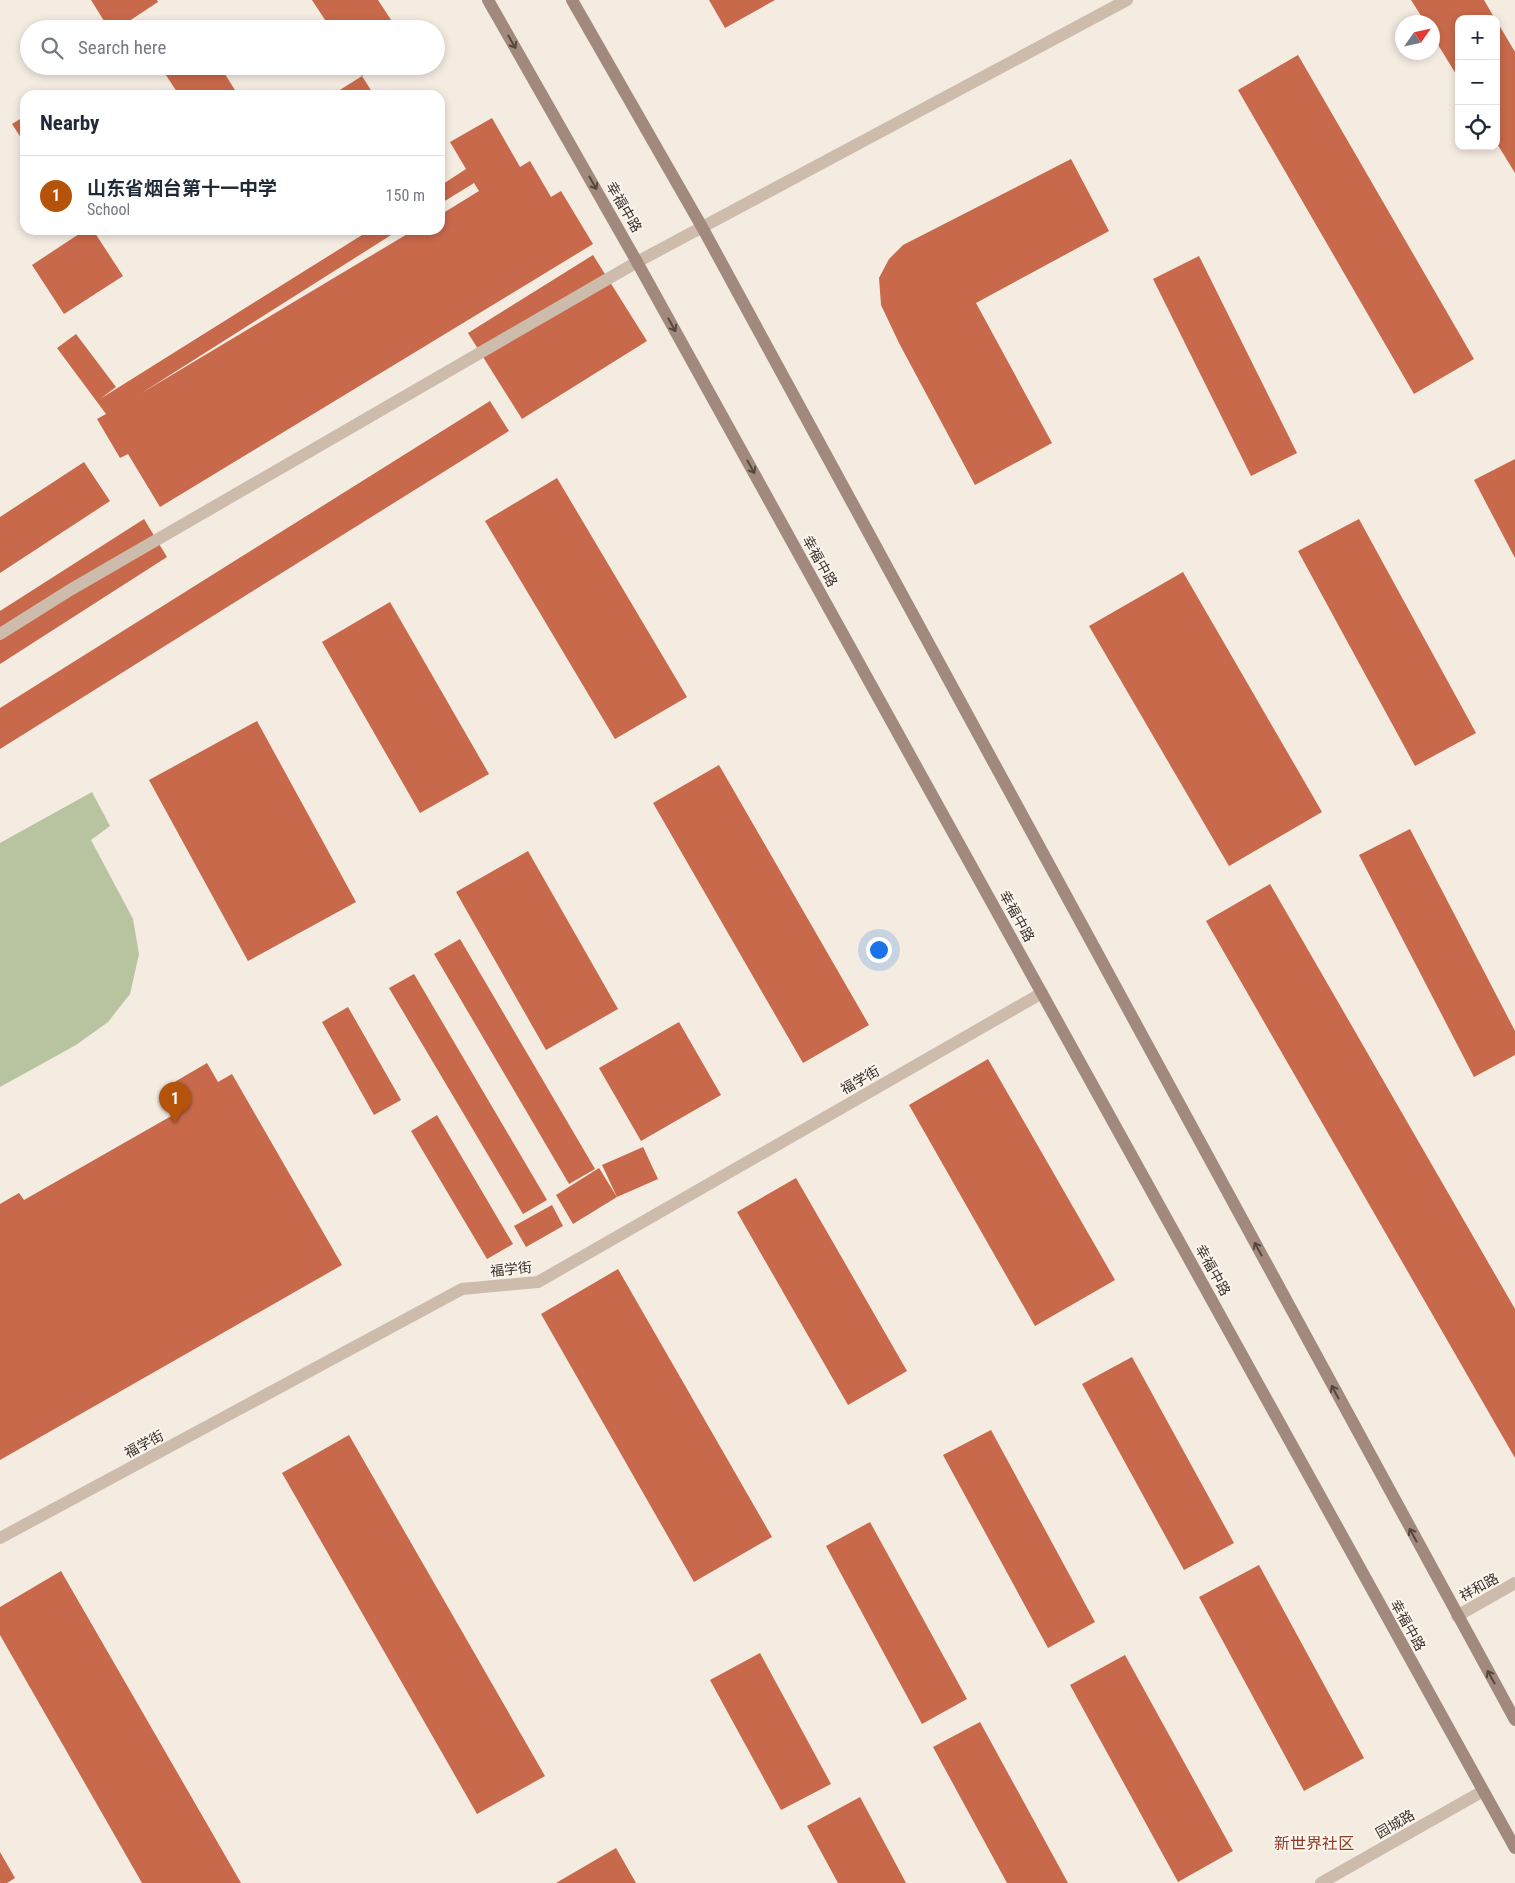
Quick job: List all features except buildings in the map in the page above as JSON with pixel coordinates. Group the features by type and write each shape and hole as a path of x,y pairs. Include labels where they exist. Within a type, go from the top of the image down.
{"main road":[{"name":"幸福中路","path":"488,0 638,262 1515,1848"},
{"path":"572,0 702,227 1515,1720"}],"street":[{"path":"0,634 70,590 638,262 1127,0"},
{"name":"福学街","path":"0,1538 462,1289 538,1282 1042,993"},
{"name":"祥和路","path":"1457,1616 1515,1583"},
{"name":"园城路","path":"1321,1883 1483,1791"}],"green space":[{"path":"92,792 110,826 91,840 133,919 139,954 130,994 108,1022 76,1045 0,1087 0,843"}],"place":[{"name":"山东省烟台第十一中学","path":"175,1123"}],"district":[{"name":"新世界社区","path":"1314,1843"}]}
